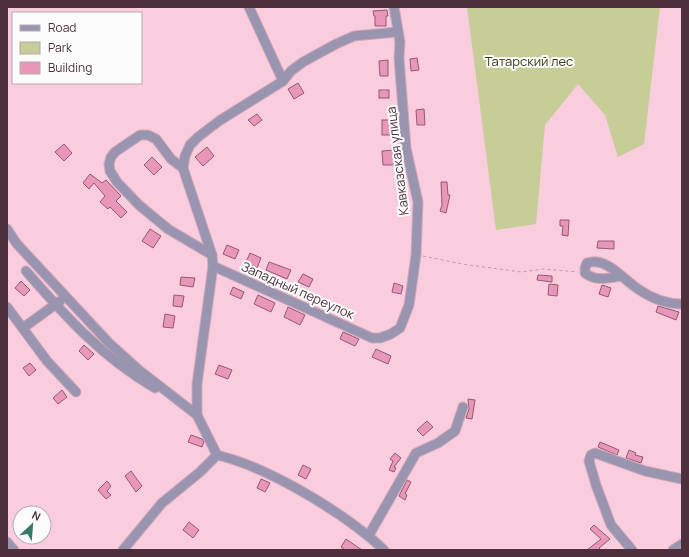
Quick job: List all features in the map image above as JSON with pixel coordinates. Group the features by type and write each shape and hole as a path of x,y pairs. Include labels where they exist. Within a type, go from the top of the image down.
{"street":[{"path":"249,7 283,81"},
{"name":"Кавказская улица","path":"372,338 380,338 391,334 400,328 409,305 416,255 418,202 406,148 399,58 400,42 397,32 394,7"},
{"path":"197,415 197,384 213,266 212,255 183,168 185,156 190,145 198,137 220,121 283,81 291,71 303,62 354,36 397,32"},
{"path":"183,168 171,159 156,139 148,135 140,136 115,152 111,157 109,164 110,171 117,182 139,205 168,230 212,255"},
{"path":"7,229 17,244 109,343 139,370 197,415 218,455 237,460 265,471 315,499 344,516 369,535 384,550"},
{"path":"622,276 602,279 590,277 585,273 585,268 587,263 592,261 614,270 622,276 637,289 652,297 672,304 682,304"},
{"name":"Западный переулок","path":"213,266 372,338"},
{"path":"26,271 55,305 83,334 108,356 139,379 183,404"},
{"path":"23,328 66,297"},
{"path":"7,307 47,361 76,392"},
{"path":"369,535 416,453 438,443 455,431 463,407"},
{"path":"632,550 611,525 589,461 591,455 595,453 644,471 682,479"},
{"path":"123,550 162,503 218,455"},
{"path":"7,542 14,550"},
{"path":"673,550 682,544"}],"path":[{"path":"416,255 462,264 521,272 543,269 585,273"}],"green space":[{"name":"Татарский лес","path":"467,7 660,7 644,144 618,157 605,115 578,84 545,125 536,224 496,230"}],"building":[{"path":"387,10 388,16 386,16 386,26 375,26 375,16 373,11"},
{"path":"417,58 419,70 411,71 410,59"},
{"path":"388,60 388,76 380,76 379,61"},
{"path":"298,83 304,93 294,99 288,89"},
{"path":"379,90 389,90 389,98 379,98"},
{"path":"424,109 425,125 417,125 416,110"},
{"path":"257,114 262,120 254,126 248,120"},
{"path":"382,120 391,120 391,135 382,135"},
{"path":"64,144 72,153 64,161 55,152"},
{"path":"207,147 214,156 203,166 195,157"},
{"path":"393,150 394,165 383,165 382,151"},
{"path":"152,157 162,167 154,175 144,165"},
{"path":"90,174 102,183 106,180 121,196 116,201 127,212 121,218 110,207 108,209 100,202 105,196 94,183 89,189 83,183"},
{"path":"441,182 447,182 448,195 450,195 446,213 440,211 442,205"},
{"path":"560,220 569,220 568,236 562,235 563,226 560,226"},
{"path":"150,229 161,236 153,248 142,241"},
{"path":"598,241 614,241 614,249 597,248"},
{"path":"227,245 239,250 235,259 223,254"},
{"path":"250,253 261,258 257,268 246,262"},
{"path":"269,262 291,270 287,279 266,270"},
{"path":"303,274 313,279 309,287 298,282"},
{"path":"538,275 552,276 552,282 537,280"},
{"path":"181,277 195,278 193,287 180,285"},
{"path":"21,281 30,290 24,296 15,288"},
{"path":"394,283 403,286 401,294 392,292"},
{"path":"549,284 558,285 557,296 548,295"},
{"path":"602,285 611,288 608,297 599,294"},
{"path":"233,287 244,292 241,299 230,294"},
{"path":"174,295 184,296 182,307 173,306"},
{"path":"258,295 275,303 271,312 254,304"},
{"path":"658,306 679,312 676,320 656,312"},
{"path":"288,307 305,315 300,325 284,317"},
{"path":"165,314 175,316 173,328 163,327"},
{"path":"343,332 359,339 355,346 340,339"},
{"path":"84,345 94,354 88,360 79,351"},
{"path":"376,349 391,356 388,364 372,357"},
{"path":"30,363 36,370 29,376 23,368"},
{"path":"219,365 232,370 228,379 215,374"},
{"path":"62,390 67,397 58,404 53,398"},
{"path":"468,399 475,400 472,419 466,418 469,409"},
{"path":"427,421 433,427 423,436 417,430"},
{"path":"191,435 202,439 204,442 202,447 188,442"},
{"path":"600,442 619,450 617,455 598,447"},
{"path":"629,450 636,453 635,455 643,457 641,463 626,458"},
{"path":"395,453 401,458 394,467 396,468 394,472 389,470 393,461 390,459"},
{"path":"303,465 311,469 306,479 298,475"},
{"path":"131,471 142,486 136,492 125,476"},
{"path":"261,479 270,483 265,492 257,488"},
{"path":"407,480 411,482 405,494 407,495 405,500 399,496"},
{"path":"107,481 111,486 107,491 111,495 106,499 98,490"},
{"path":"189,522 199,530 193,538 183,530"},
{"path":"594,525 610,539 599,548 601,550 587,550 601,539 590,529"},
{"path":"346,539 362,550 345,550 341,547"}]}
